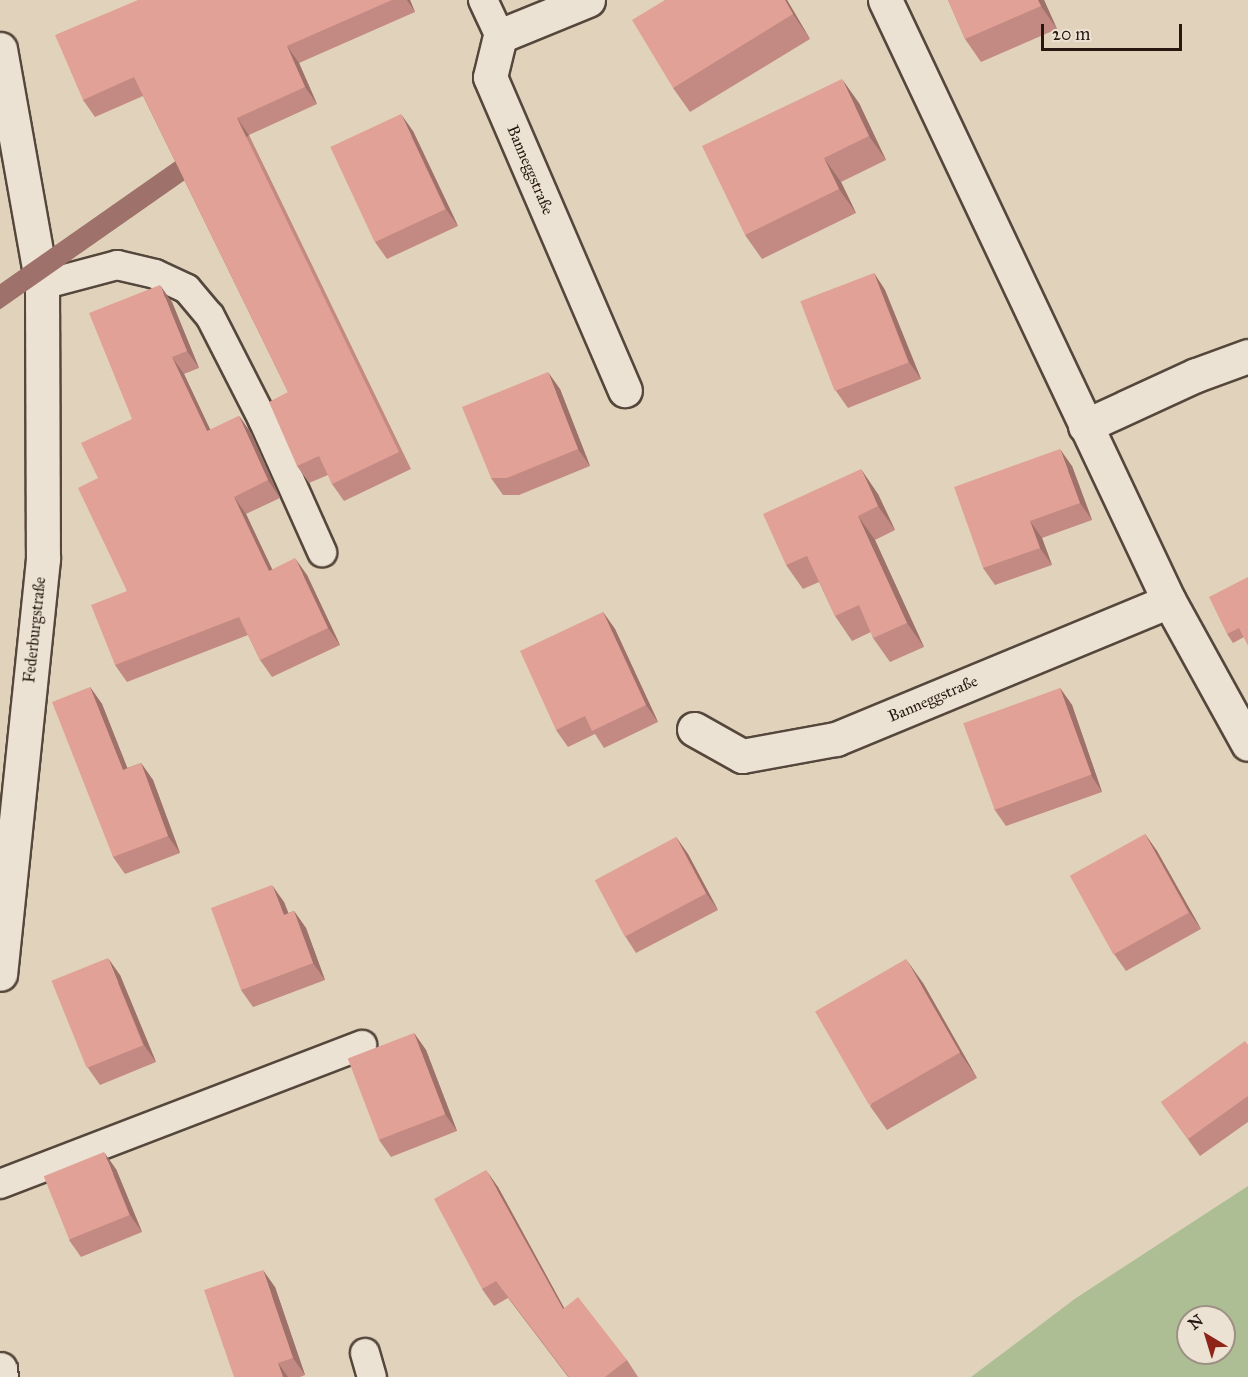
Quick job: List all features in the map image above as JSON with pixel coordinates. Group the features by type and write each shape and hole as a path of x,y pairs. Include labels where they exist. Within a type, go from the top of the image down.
{"street":[{"path":"500,36 588,0"},
{"path":"885,0 1169,601 1248,744"},
{"name":"Banneggstraße","path":"500,36 490,77 625,390"},
{"name":"Federburgstraße","path":"0,49 42,285 43,559 0,974"},
{"path":"1085,426 1196,375 1248,356"},
{"name":"Banneggstraße","path":"694,729 742,756 836,739 1169,601"},
{"path":"0,1369 1,1377"}],"lane":[{"path":"483,0 500,36"},
{"path":"42,285 117,265 154,274 187,289 210,316 263,420 322,552"},
{"path":"0,1184 362,1045"}],"green space":[{"path":"1248,1186 1248,1377 971,1377 1076,1298"}],"building":[{"path":"138,0 392,0 287,46 305,87 237,118 399,452 332,484 319,456 297,466 269,402 288,392 134,77 83,100 55,35"},
{"path":"665,0 785,0 793,14 673,88 632,20"},
{"path":"948,0 1038,0 1041,6 965,39"},
{"path":"842,79 869,136 824,158 839,189 745,235 702,146"},
{"path":"401,114 445,209 375,242 330,147"},
{"path":"874,273 908,363 835,391 800,301"},
{"path":"160,285 187,351 172,357 207,431 239,416 268,480 234,497 269,571 295,558 328,628 260,660 239,617 115,665 91,605 127,591 78,488 98,478 81,443 132,419 89,313"},
{"path":"548,372 578,449 507,478 491,478 462,407"},
{"path":"1060,449 1080,503 1030,521 1040,548 983,568 954,487"},
{"path":"861,469 878,506 858,516 907,623 873,638 859,605 835,616 807,556 786,565 763,514"},
{"path":"1248,577 1248,646 1239,628 1227,634 1209,597"},
{"path":"603,612 646,705 592,731 585,716 556,730 520,651"},
{"path":"90,687 123,770 141,763 168,836 113,857 52,702"},
{"path":"1060,688 1091,774 995,810 963,723"},
{"path":"1145,834 1189,913 1113,954 1070,876"},
{"path":"676,837 706,894 625,937 595,880"},
{"path":"272,885 284,915 294,911 313,963 241,990 211,908"},
{"path":"108,958 143,1045 87,1068 51,981"},
{"path":"906,959 960,1053 869,1105 815,1011"},
{"path":"414,1033 445,1114 379,1140 348,1058"},
{"path":"1245,1041 1248,1045 1248,1096 1188,1139 1161,1102"},
{"path":"104,1152 129,1215 69,1239 44,1176"},
{"path":"486,1170 563,1309 578,1297 627,1360 605,1377 569,1377 496,1281 482,1289 434,1199"},
{"path":"263,1270 293,1358 278,1363 283,1377 234,1377 204,1290"}]}
